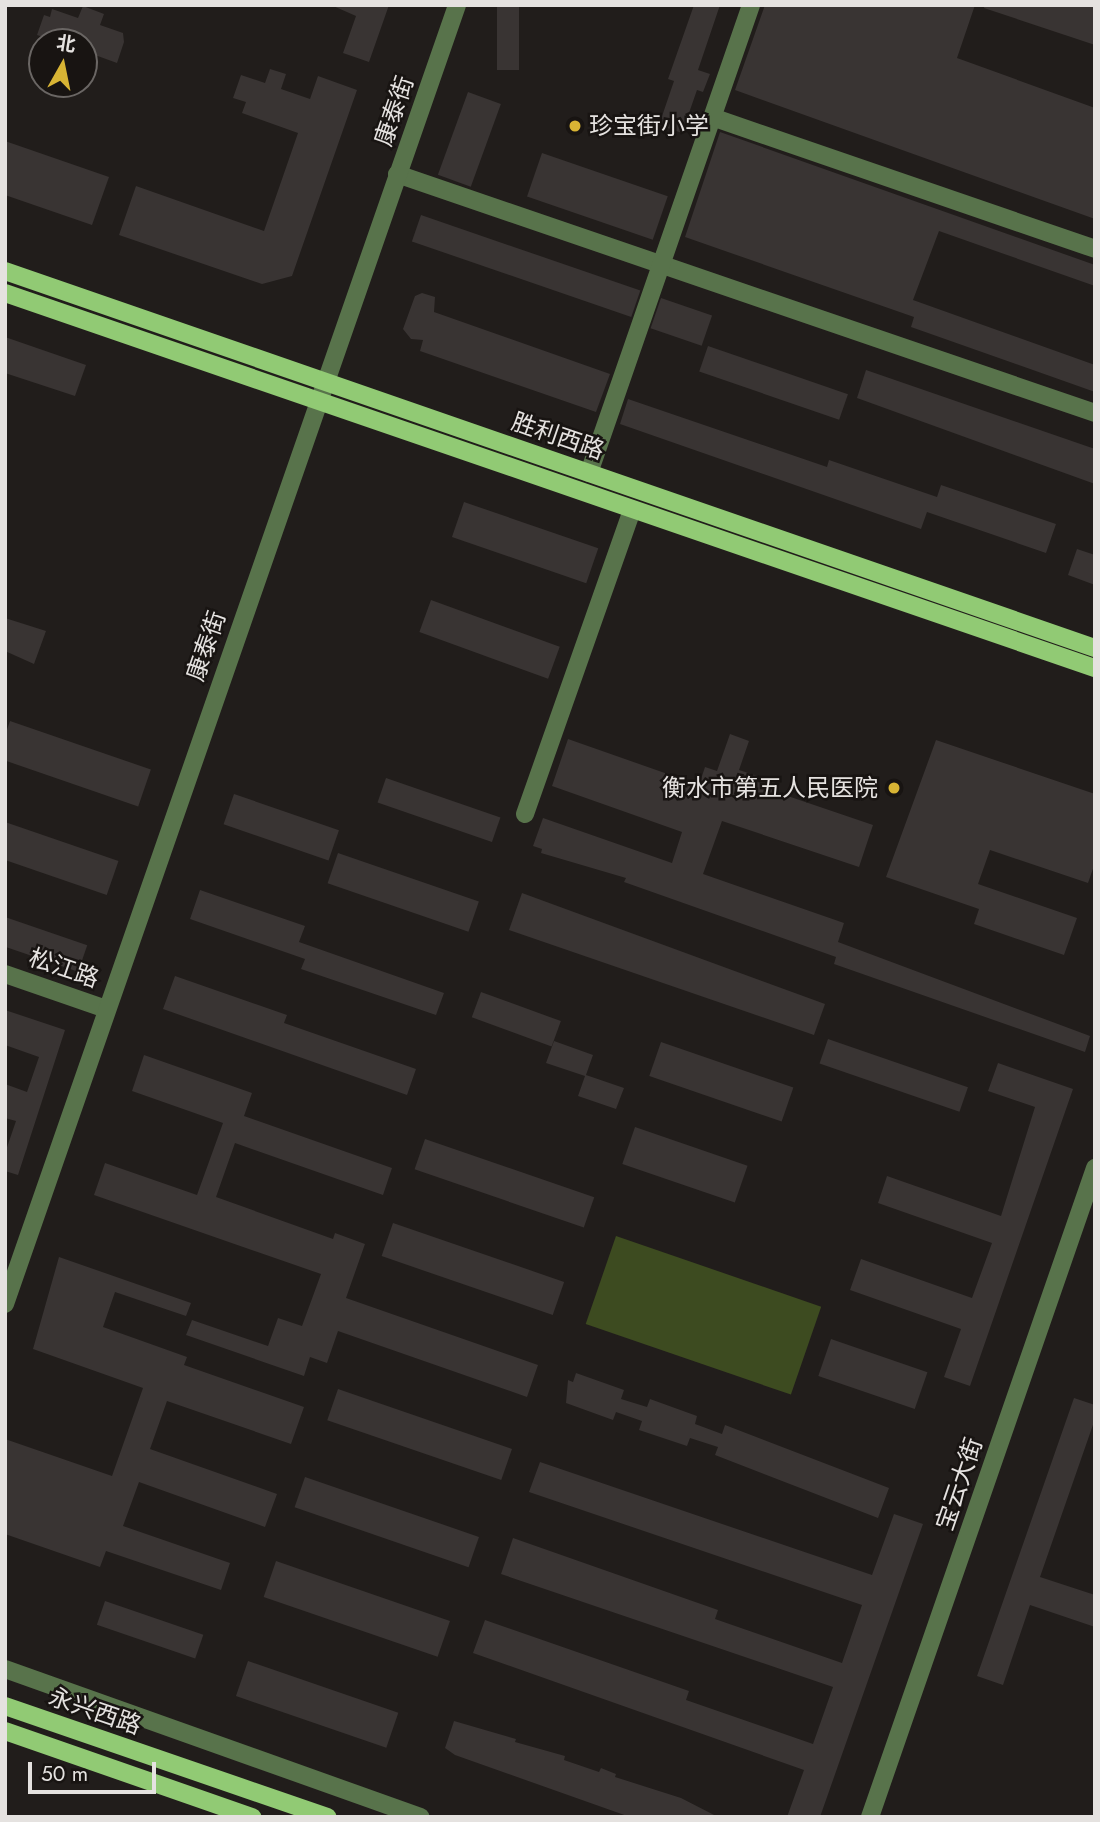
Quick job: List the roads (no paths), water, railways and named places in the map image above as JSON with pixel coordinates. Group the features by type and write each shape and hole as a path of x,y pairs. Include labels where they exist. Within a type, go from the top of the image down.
{"main road":[{"name":"胜利西路","path":"5,271 1095,648"},
{"name":"胜利西路","path":"5,293 1095,668"},
{"name":"永兴西路","path":"5,1706 327,1817"},
{"name":"永兴西路","path":"5,1731 253,1817"}],"street":[{"name":"康泰街","path":"5,1304 457,5"},
{"path":"589,473 751,5"},
{"path":"712,117 1095,249"},
{"path":"397,174 1095,413"},
{"path":"525,814 632,510"},
{"name":"松江路","path":"5,974 106,1009"},
{"name":"宝云大街","path":"870,1817 1095,1168"},
{"path":"5,1669 420,1817"}],"place":[{"name":"珍宝街小学","path":"575,126"},
{"name":"衡水市第五人民医院","path":"894,788"}]}
